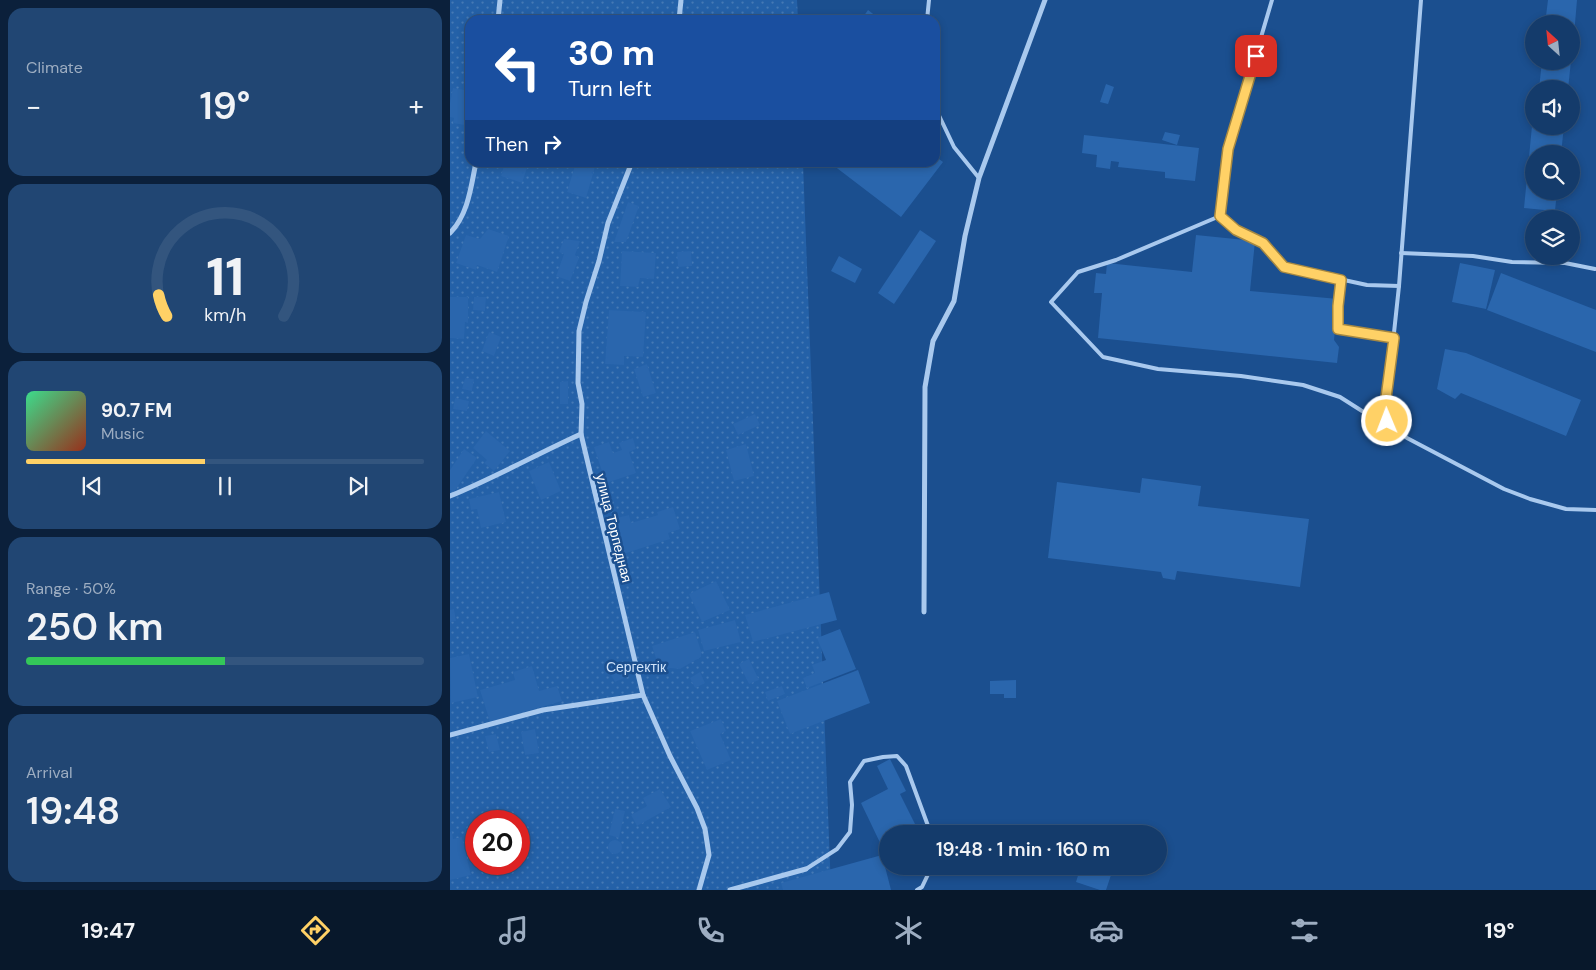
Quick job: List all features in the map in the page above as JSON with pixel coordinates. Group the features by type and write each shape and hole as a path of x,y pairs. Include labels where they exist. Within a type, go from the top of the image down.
{"street":[{"path":"498,15 500,0"},
{"path":"680,15 681,0"},
{"path":"924,612 925,387 933,341 954,300 965,236 979,178 1045,0"},
{"path":"450,233 457,226 465,209 475,167"},
{"name":"улица Торпедная","path":"630,167 608,223 579,331 578,383 582,404 581,434 643,695 705,828 708,856 699,890"},
{"path":"450,496 482,483 523,461 581,434"},
{"path":"450,735 544,710 643,695"},
{"path":"730,890 806,869"}],"lane":[{"path":"926,15 928,0"},
{"path":"1220,216 1228,149 1272,0"},
{"path":"1387,421 1386,398 1399,286 1422,0"},
{"path":"940,118 954,147 979,178"},
{"path":"1220,216 1236,230 1263,243 1284,267 1367,286 1399,286"},
{"path":"1220,216 1116,260 1078,272 1051,302 1103,357 1158,369 1241,376 1303,385 1340,397 1362,411 1387,421 1407,438 1504,489 1530,499 1566,509 1596,510"},
{"path":"1401,254 1473,256 1512,262 1565,263 1596,269"},
{"path":"1341,280 1338,329 1394,338"},
{"path":"806,869 837,849 850,832 852,805 850,782 864,761 897,756 906,766 928,825"},
{"path":"917,890 922,887 928,875"}],"green space":[{"name":"Сергектік","path":"450,0 797,0 798,15 465,15 465,167 803,167 831,890 450,890"}],"building":[{"path":"1548,0 1577,0 1576,15 1546,15"},
{"path":"868,10 874,15 864,15"},
{"path":"1541,70 1570,70 1569,80 1540,80"},
{"path":"1106,84 1114,87 1108,104 1100,102"},
{"path":"453,88 465,90 465,125 453,123 454,118 450,117"},
{"path":"1165,132 1180,135 1177,145 1162,140"},
{"path":"1084,135 1199,148 1195,181 1165,178 1165,172 1118,167 1119,162 1111,161 1110,169 1096,167 1097,155 1082,153"},
{"path":"1531,135 1563,135 1562,145 1530,145"},
{"path":"504,167 527,167 522,183 501,176"},
{"path":"574,167 595,167 586,198 567,192"},
{"path":"836,167 939,167 901,217"},
{"path":"1525,198 1525,200 1556,200 1555,210 1524,208"},
{"path":"628,202 639,206 626,242 614,242"},
{"path":"488,229 509,236 497,272 477,265 476,270 456,263 466,235 480,239"},
{"path":"920,230 936,241 894,304 878,293"},
{"path":"1196,235 1255,241 1250,291 1338,299 1334,340 1339,347 1337,363 1098,338 1102,293 1094,293 1096,273 1106,274 1107,263 1192,272"},
{"path":"564,239 580,241 575,255 579,258 570,281 556,276 564,254 559,252"},
{"path":"622,251 656,253 654,279 640,278 638,287 620,286"},
{"path":"691,251 692,266 678,267 677,252"},
{"path":"839,256 862,269 855,283 831,271"},
{"path":"1460,263 1495,270 1486,309 1452,302"},
{"path":"1501,273 1596,310 1596,352 1487,310"},
{"path":"450,297 468,297 468,323 465,322 464,339 450,338"},
{"path":"474,297 486,297 485,311 473,310"},
{"path":"609,310 646,312 643,357 624,356 624,365 605,364"},
{"path":"489,332 501,337 494,356 482,351"},
{"path":"1445,349 1466,353 1581,400 1566,436 1461,393 1455,399 1437,389"},
{"path":"647,364 656,393 643,397 634,369"},
{"path":"465,378 474,379 472,391 462,389"},
{"path":"568,381 568,404 560,404 560,382"},
{"path":"455,398 469,401 467,411 453,409"},
{"path":"755,414 760,425 738,435 733,424"},
{"path":"486,431 510,451 494,471 484,463 487,460 473,448"},
{"path":"633,438 636,449 629,452 636,473 606,483 594,447 609,442 613,453 622,450 619,443"},
{"path":"746,444 754,476 734,481 726,450"},
{"path":"464,449 477,458 454,492 450,490 450,470"},
{"path":"549,462 561,491 541,500 529,471"},
{"path":"1142,478 1201,486 1198,506 1309,519 1300,587 1177,571 1175,580 1163,578 1161,572 1048,558 1057,482 1140,493"},
{"path":"499,492 506,522 481,528 477,509 471,510 469,499"},
{"path":"673,507 680,529 668,533 670,539 620,555 611,526 618,524 616,518 629,515 631,523 658,515 657,512"},
{"path":"716,581 730,610 702,622 689,594"},
{"path":"829,592 837,620 753,642 745,615"},
{"path":"454,609 456,621 450,622 450,610"},
{"path":"735,620 741,642 704,651 698,630"},
{"path":"840,629 856,669 807,688 803,678 815,673 812,665 826,660 817,638"},
{"path":"695,632 701,657 680,669 670,668 660,671 652,646"},
{"path":"469,654 478,697 451,703 450,658"},
{"path":"749,659 759,680 749,684 739,664"},
{"path":"532,666 539,691 557,686 562,701 490,722 480,690 515,680 513,672"},
{"path":"622,670 626,677 615,682 611,675"},
{"path":"858,670 870,703 790,734 777,701"},
{"path":"700,672 705,683 695,688 690,678"},
{"path":"1016,680 1016,698 1004,698 1004,694 990,694 990,681"},
{"path":"782,686 785,694 768,701 765,692"},
{"path":"721,719 726,731 720,734 731,760 707,770 690,731"},
{"path":"535,729 539,753 525,755 521,732"},
{"path":"496,734 500,750 489,752 485,736"},
{"path":"890,759 906,791 900,794 916,825 879,825 879,840 861,803 888,789 877,766"},
{"path":"660,789 671,807 637,826 631,815 647,806 643,798"},
{"path":"615,809 625,811 619,838 609,835"},
{"path":"452,831 453,839 462,837 465,850 465,875 471,875 450,880 450,832"},
{"path":"612,840 618,840 622,847 618,854 612,854 608,850 608,844"},
{"path":"879,856 879,875 887,875 891,890 783,890 781,883"},
{"path":"1078,875 1111,875 1106,890 1100,890 1076,882"}],"route":[{"path":"1256,56 1228,149 1220,216 1236,230 1263,243 1284,267 1341,280 1338,329 1394,338 1386,398 1387,421"}]}
